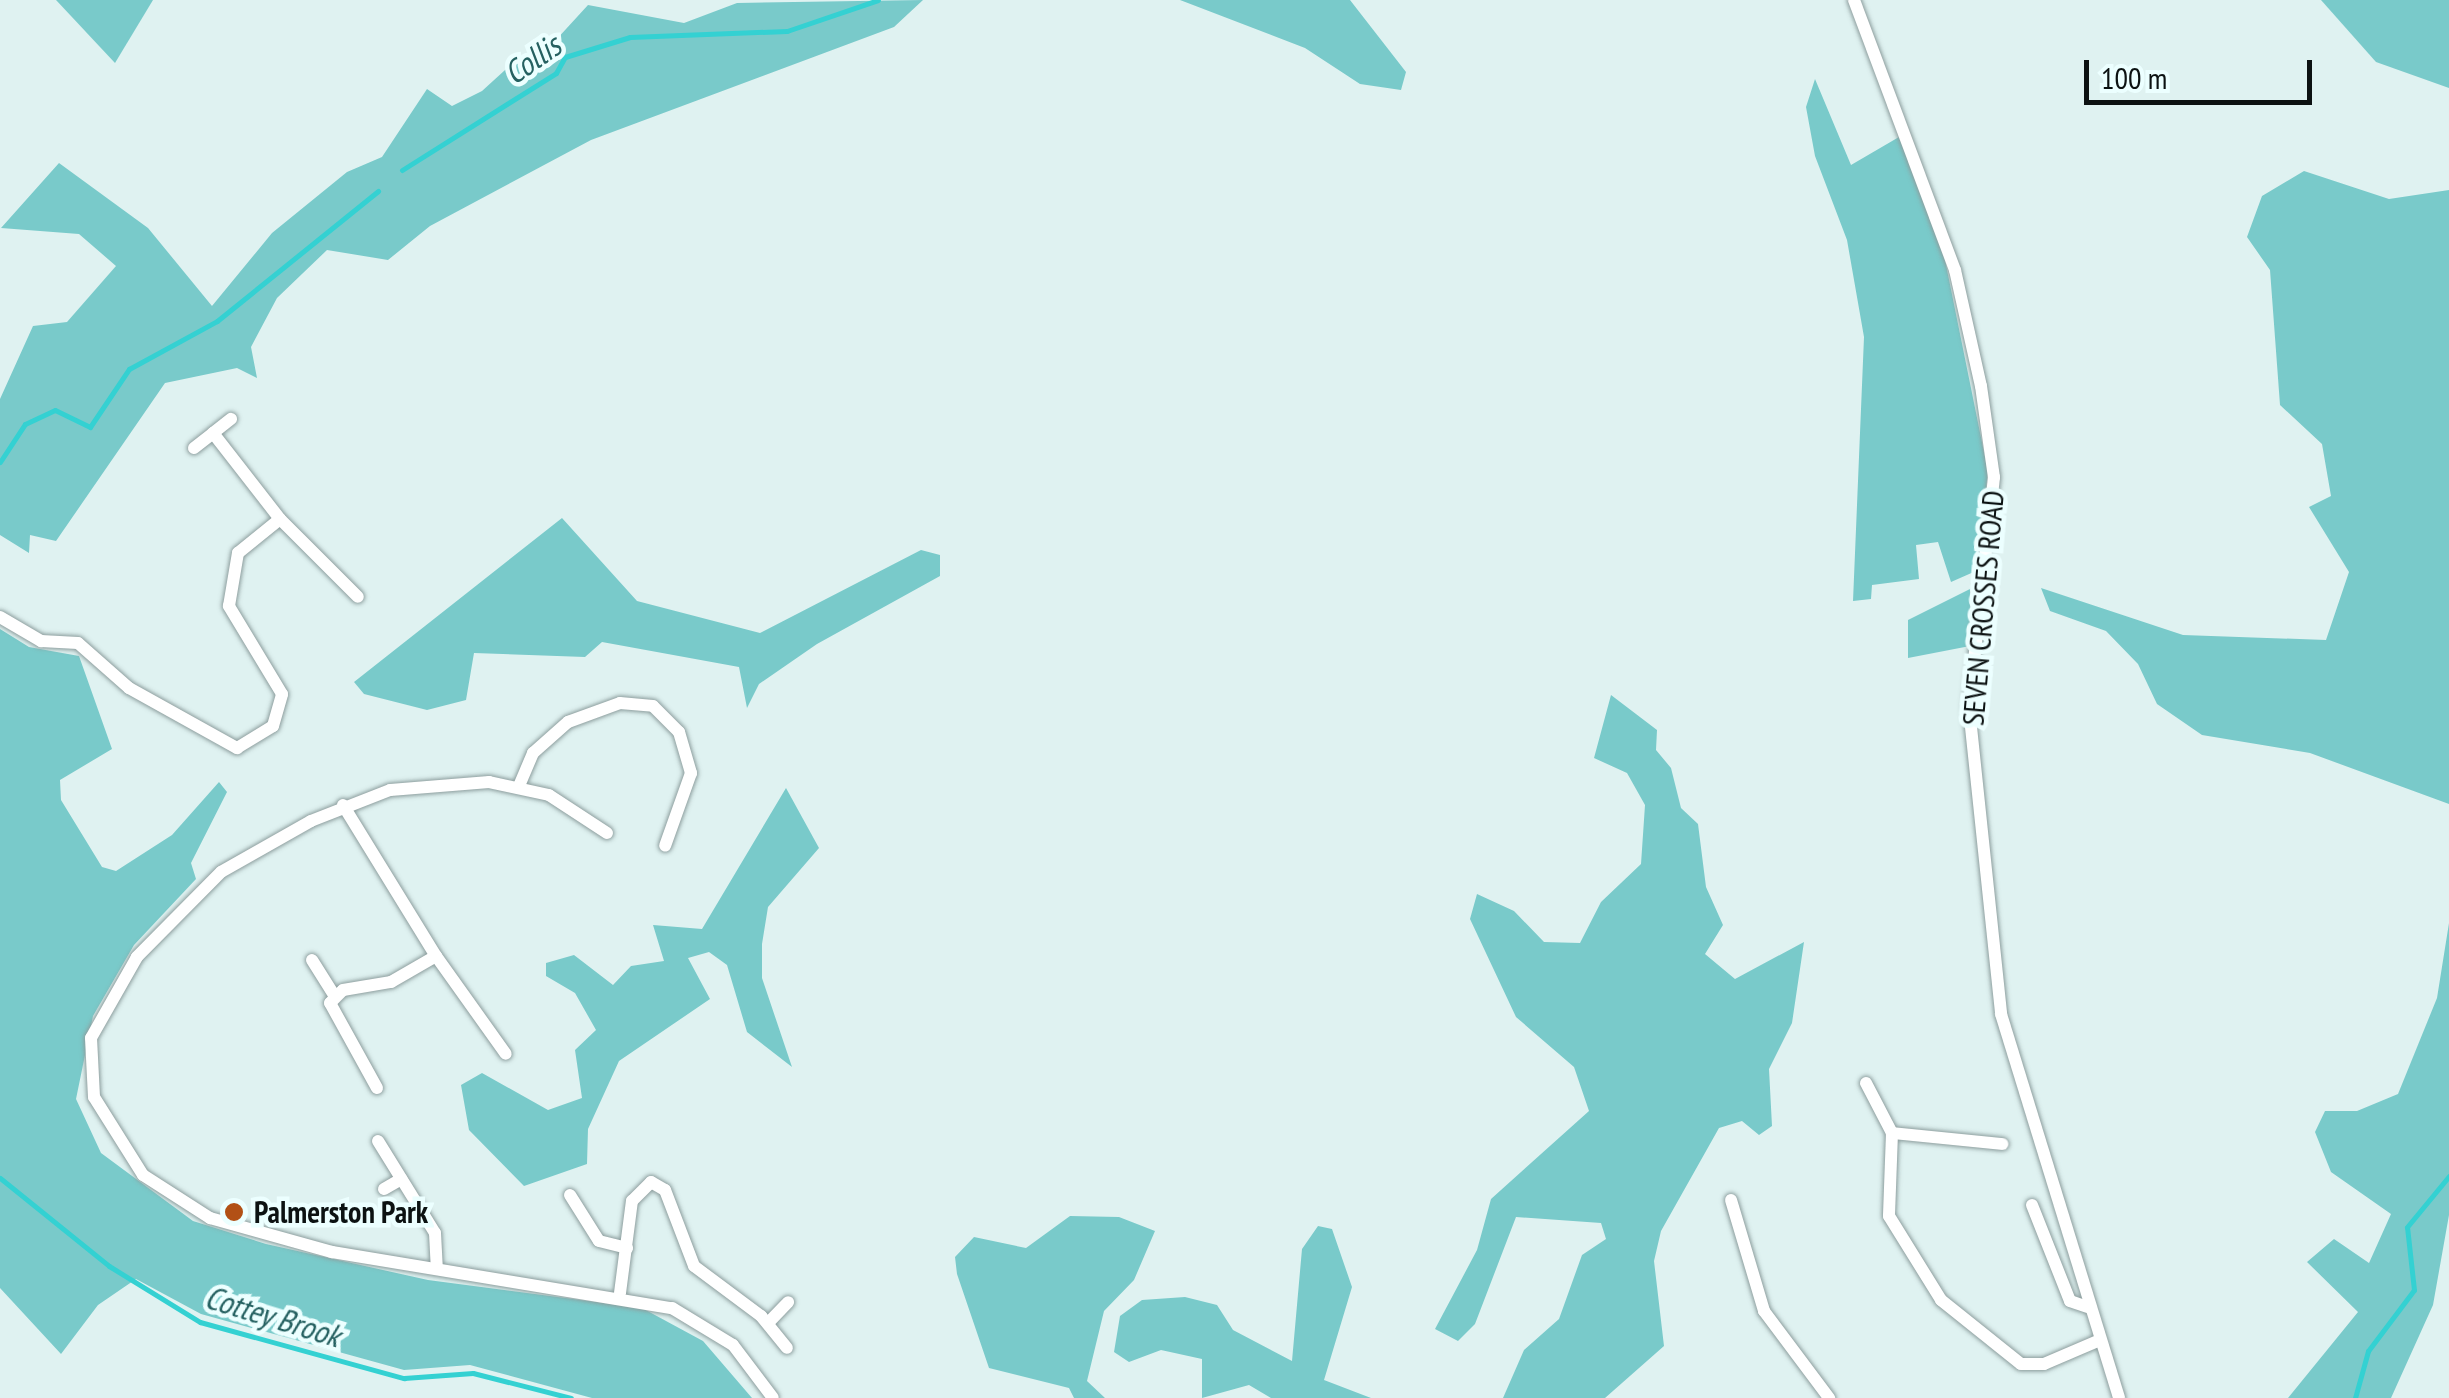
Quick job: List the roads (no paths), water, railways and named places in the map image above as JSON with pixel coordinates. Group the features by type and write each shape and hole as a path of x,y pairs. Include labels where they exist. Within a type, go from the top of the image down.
{"street":[{"name":"SEVEN CROSSES ROAD","path":"1854,0 1955,270 1981,386 1994,477 1969,708 2001,1014 2087,1308 2119,1398"},
{"path":"194,448 231,419"},
{"path":"214,433 280,519 358,597"},
{"path":"0,616 18,628 78,642 217,745 245,746 273,726 282,694 232,614 227,581 238,553 280,519"},
{"path":"519,786 533,753 568,722 620,703 653,706 679,732 691,773 665,846"},
{"path":"608,833 519,786 459,781 343,805 221,872 172,915 99,1016 89,1074 126,1156 186,1206 316,1248 620,1293 710,1327 774,1398"},
{"path":"343,805 436,956 506,1054"},
{"path":"334,995 392,982 436,956"},
{"path":"312,960 334,995 332,1012 377,1088"},
{"path":"1866,1083 1892,1133 1889,1216 1905,1253 1963,1323 2032,1366 2100,1340"},
{"path":"1892,1133 2002,1144"},
{"path":"378,1141 435,1234 437,1267"},
{"path":"384,1190 401,1179"},
{"path":"620,1293 636,1189 658,1184 694,1266 768,1323 788,1348"},
{"path":"570,1195 599,1241 626,1248"},
{"path":"1731,1200 1741,1214 1764,1311 1829,1398"},
{"path":"2032,1205 2070,1302 2087,1308"},
{"path":"768,1323 788,1302"}],"waterway":[{"name":"Collis","path":"402,170 556,73 565,57 630,37 787,31 878,0"},
{"name":"Collis","path":"0,462 25,424 55,410 90,427 129,369 217,321 378,191"},
{"name":"Cottey Brook","path":"2355,1398 2368,1351 2414,1290 2407,1227 2449,1176"},
{"name":"Cottey Brook","path":"0,1178 109,1266 200,1322 404,1378 473,1373 571,1398"}],"place":[{"name":"Palmerston Park","path":"234,1212"}]}
